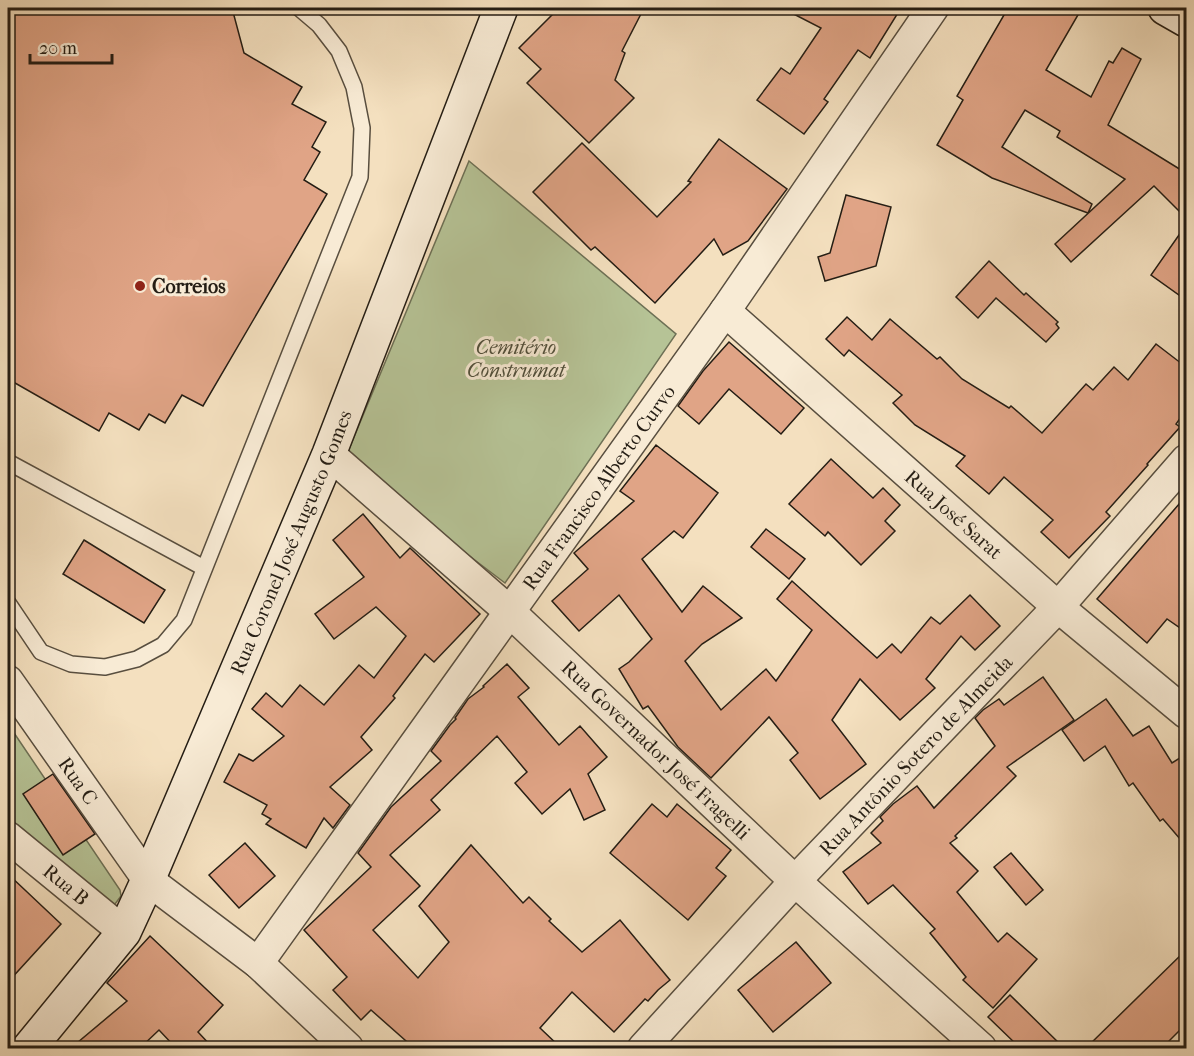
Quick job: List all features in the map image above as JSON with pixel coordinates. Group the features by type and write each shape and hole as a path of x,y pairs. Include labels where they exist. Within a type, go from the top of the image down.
{"street":[{"name":"Rua Coronel José Augusto Gomes","path":"29,1048 124,932 148,880 329,454 501,8"},
{"name":"Rua Francisco Alberto Curvo","path":"258,963 725,311 933,8"},
{"path":"1165,8 1186,20"},
{"name":"Rua José Sarat","path":"725,311 1058,607 1186,712"},
{"name":"Rua Governador José Fragelli","path":"329,454 510,612 795,881 981,1048"},
{"name":"Rua Antônio Sotero de Almeida","path":"643,1048 795,881 1058,607 1186,460"},
{"name":"Rua C","path":"8,681 148,880 258,963 348,1048"},
{"name":"Rua B","path":"8,837 124,932"}],"lane":[{"path":"8,603 41,652 71,664 105,667 137,659 163,645 184,620 360,177 362,128 354,87 339,51 319,24 300,8"},
{"path":"8,462 204,568"}],"green space":[{"name":"Cemitério Construmat","path":"469,161 676,334 505,583 344,461"},
{"path":"8,724 120,890 121,896 115,904 108,904 8,824"}],"building":[{"name":"Correios","path":"8,8 232,8 244,53 302,87 292,104 326,122 312,147 320,152 304,180 327,194 203,406 182,395 165,423 149,414 139,430 109,413 99,431 8,379"},
{"path":"559,8 644,8 622,51 625,53 615,80 634,98 589,143 527,83 541,69 519,48"},
{"path":"782,8 901,8 870,58 858,50 824,99 828,102 804,134 757,100 781,68 790,74 821,28"},
{"path":"1008,8 1082,8 1046,70 1091,97 1109,61 1113,63 1122,48 1141,59 1108,125 1186,173 1186,218 1154,186 1071,262 1055,244 1125,179 1057,137 1060,131 1025,110 1002,147 1092,204 1088,213 992,178 937,145 963,100 957,96"},
{"path":"719,139 787,189 748,241 723,255 714,239 655,303 595,247 591,250 533,192 582,143 657,217 691,182 688,181"},
{"path":"846,195 891,207 876,266 825,281 818,257 830,253"},
{"path":"1186,225 1186,300 1151,275"},
{"path":"989,261 1024,295 1026,293 1058,322 1056,324 1059,328 1046,342 996,298 978,318 956,297"},
{"path":"847,317 872,340 890,319 937,359 940,357 962,379 1009,408 1011,406 1042,433 1086,384 1093,390 1114,367 1128,380 1156,344 1186,367 1186,410 1176,424 1180,427 1106,512 1110,516 1069,558 1041,532 1053,520 1004,477 989,494 956,466 965,456 915,425 893,403 902,395 849,350 844,356 826,339"},
{"path":"729,342 804,408 781,434 729,389 699,424 678,406 703,371"},
{"path":"656,445 718,493 683,538 674,531 642,559 682,612 703,586 742,618 702,644 685,661 721,710 766,669 776,681 812,630 777,599 792,581 877,658 892,644 901,653 931,617 940,624 970,595 1000,626 975,650 961,636 926,679 935,688 900,720 860,679 832,720 866,764 820,799 790,760 798,753 769,717 711,778 678,747 648,706 643,709 619,669 652,639 619,595 579,631 552,601 588,569 574,553 634,501 620,491"},
{"path":"831,459 873,498 883,488 900,505 885,521 895,531 861,565 828,532 825,536 789,504"},
{"path":"1186,496 1186,632 1167,619 1147,643 1097,599"},
{"path":"363,514 400,558 410,548 480,614 434,662 425,654 393,696 395,698 361,737 372,750 330,787 350,805 333,828 324,818 306,848 266,824 271,819 262,814 267,805 224,782 239,754 253,761 284,736 252,709 266,693 282,707 300,685 324,705 359,665 374,678 406,636 376,607 334,639 315,614 364,577 333,540"},
{"path":"766,529 805,559 789,579 751,547"},
{"path":"84,540 165,590 144,623 63,574"},
{"path":"507,664 529,688 518,697 559,745 580,726 607,757 588,774 605,810 584,820 570,789 542,814 515,783 527,772 497,736 431,800 440,810 390,855 420,886 373,930 418,978 449,942 419,906 471,845 523,903 529,897 551,919 549,921 582,952 620,920 670,980 648,1001 645,999 614,1032 572,992 540,1028 561,1048 414,1048 371,1010 361,1020 333,990 347,977 304,930 371,867 358,853 391,807 441,761 431,751 456,719 468,699"},
{"path":"1043,677 1074,720 1007,767 1016,776 950,843 978,871 957,892 998,942 1007,933 1037,959 993,1008 963,980 966,977 930,933 935,929 893,885 868,904 843,872 881,843 871,833 883,821 880,817 893,804 917,786 934,808 995,746 975,718 983,710 999,699 1004,705"},
{"path":"1106,699 1133,736 1149,726 1172,763 1186,754 1186,846 1163,819 1160,821 1133,783 1129,786 1105,746 1084,761 1062,730"},
{"path":"53,774 95,834 63,855 23,794"},
{"path":"652,804 667,817 677,804 731,850 716,868 726,876 688,920 610,853"},
{"path":"245,843 275,876 239,908 209,875"},
{"path":"1011,853 1043,890 1026,905 994,867"},
{"path":"8,874 61,924 8,982"},
{"path":"150,936 223,1005 198,1032 213,1048 176,1048 159,1030 140,1048 71,1048 127,1001 107,983"},
{"path":"796,942 831,983 773,1032 738,990"},
{"path":"1186,950 1186,1024 1162,1048 1086,1048"},
{"path":"1010,995 1064,1048 1020,1048 988,1017"}],"place":[{"name":"Correios","path":"140,286"}]}
